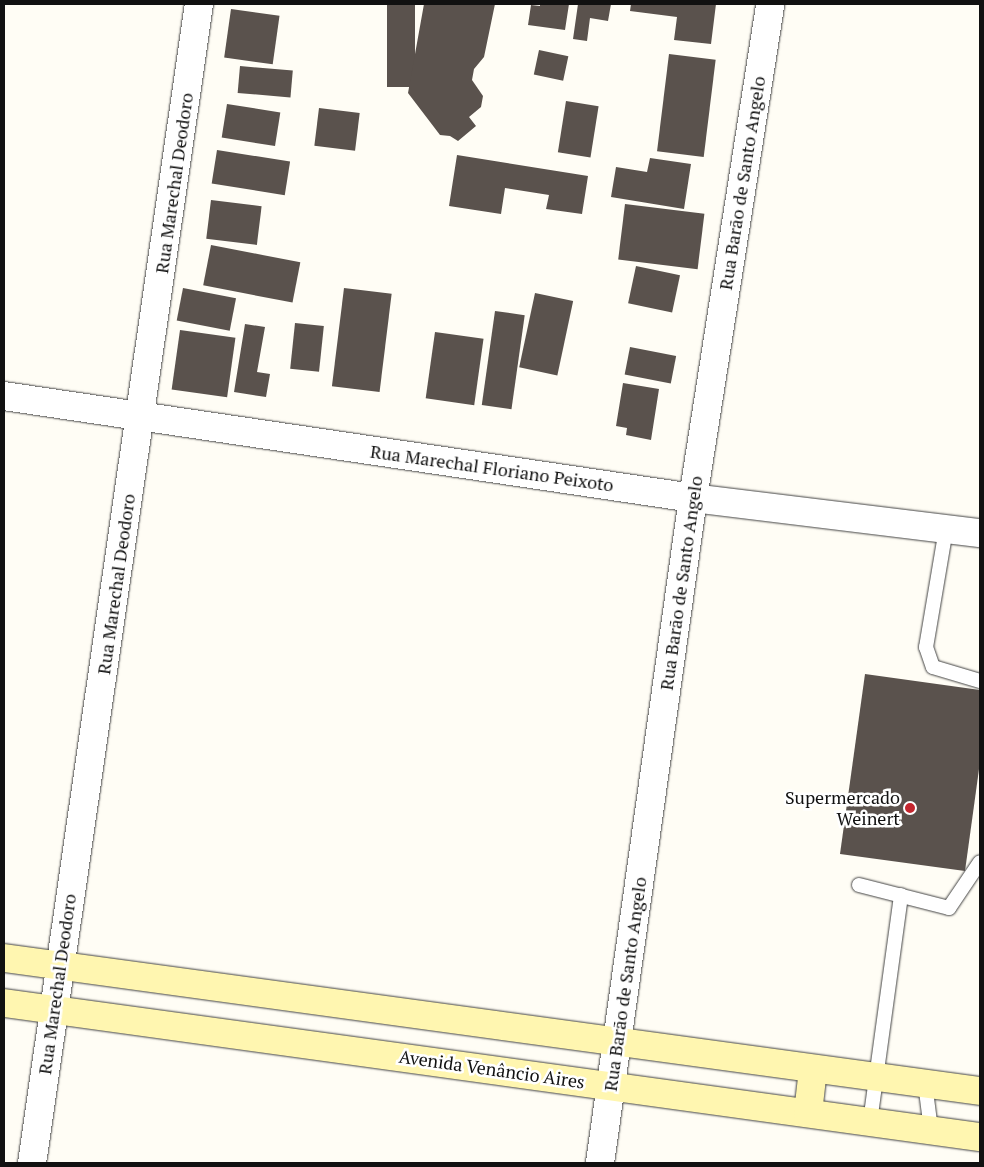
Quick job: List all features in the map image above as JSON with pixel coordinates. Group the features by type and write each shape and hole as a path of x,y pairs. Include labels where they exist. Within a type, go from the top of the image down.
{"main road":[{"path":"4,958 980,1091"},
{"path":"312,1043 317,1002"},
{"name":"Avenida Venâncio Aires","path":"4,1003 312,1043 980,1137"},
{"path":"808,1113 813,1069"}],"street":[{"name":"Rua Marechal Deodoro","path":"32,1163 59,965 199,4"},
{"name":"Rua Barão de Santo Angelo","path":"600,1163 693,498 770,4"},
{"name":"Rua Marechal Floriano Peixoto","path":"4,396 693,498 980,533"}],"lane":[{"path":"946,529 926,647 933,667 961,677 980,681"},
{"path":"859,886 949,908 980,862"},
{"path":"870,1122 901,896"},
{"path":"925,1083 930,1130"}],"building":[{"path":"387,4 415,4 415,87 387,87"},
{"path":"424,4 495,4 484,57 474,69 472,80 483,96 481,107 469,117 476,126 458,141 450,136 440,135 408,93"},
{"path":"540,4 569,4 565,30 528,25 531,5 540,6"},
{"path":"578,4 611,4 608,21 590,18 587,41 573,39"},
{"path":"631,4 716,4 711,44 674,40 677,17 630,11"},
{"path":"231,9 280,16 273,64 224,58"},
{"path":"539,50 568,56 563,81 534,74"},
{"path":"669,54 716,60 704,157 657,151"},
{"path":"240,66 293,71 290,98 238,93"},
{"path":"566,101 599,106 590,158 558,152"},
{"path":"227,104 280,112 275,146 222,138"},
{"path":"319,108 360,113 355,151 314,146"},
{"path":"217,150 290,162 285,195 212,184"},
{"path":"457,155 588,176 582,214 546,209 549,195 505,188 501,214 449,206"},
{"path":"650,158 691,164 684,209 611,197 616,167 647,172"},
{"path":"211,200 262,206 257,245 206,239"},
{"path":"625,204 704,214 698,269 618,260"},
{"path":"211,245 300,262 293,303 203,285"},
{"path":"636,266 680,275 672,313 628,303"},
{"path":"183,288 236,298 230,331 177,320"},
{"path":"344,288 392,294 380,392 332,386"},
{"path":"535,293 573,301 557,375 519,367"},
{"path":"495,311 525,315 511,409 482,405"},
{"path":"295,323 324,326 319,372 290,369"},
{"path":"245,324 265,327 257,372 270,374 266,397 234,392"},
{"path":"180,330 235,338 227,397 172,389"},
{"path":"435,332 484,339 474,405 426,398"},
{"path":"630,347 676,356 671,383 625,374"},
{"path":"623,383 659,389 651,440 626,435 627,428 616,426"},
{"name":"Supermercado Weinert","path":"865,674 980,690 980,762 965,871 840,854"}],"place":[{"name":"Supermercado Weinert","path":"910,808"}]}
